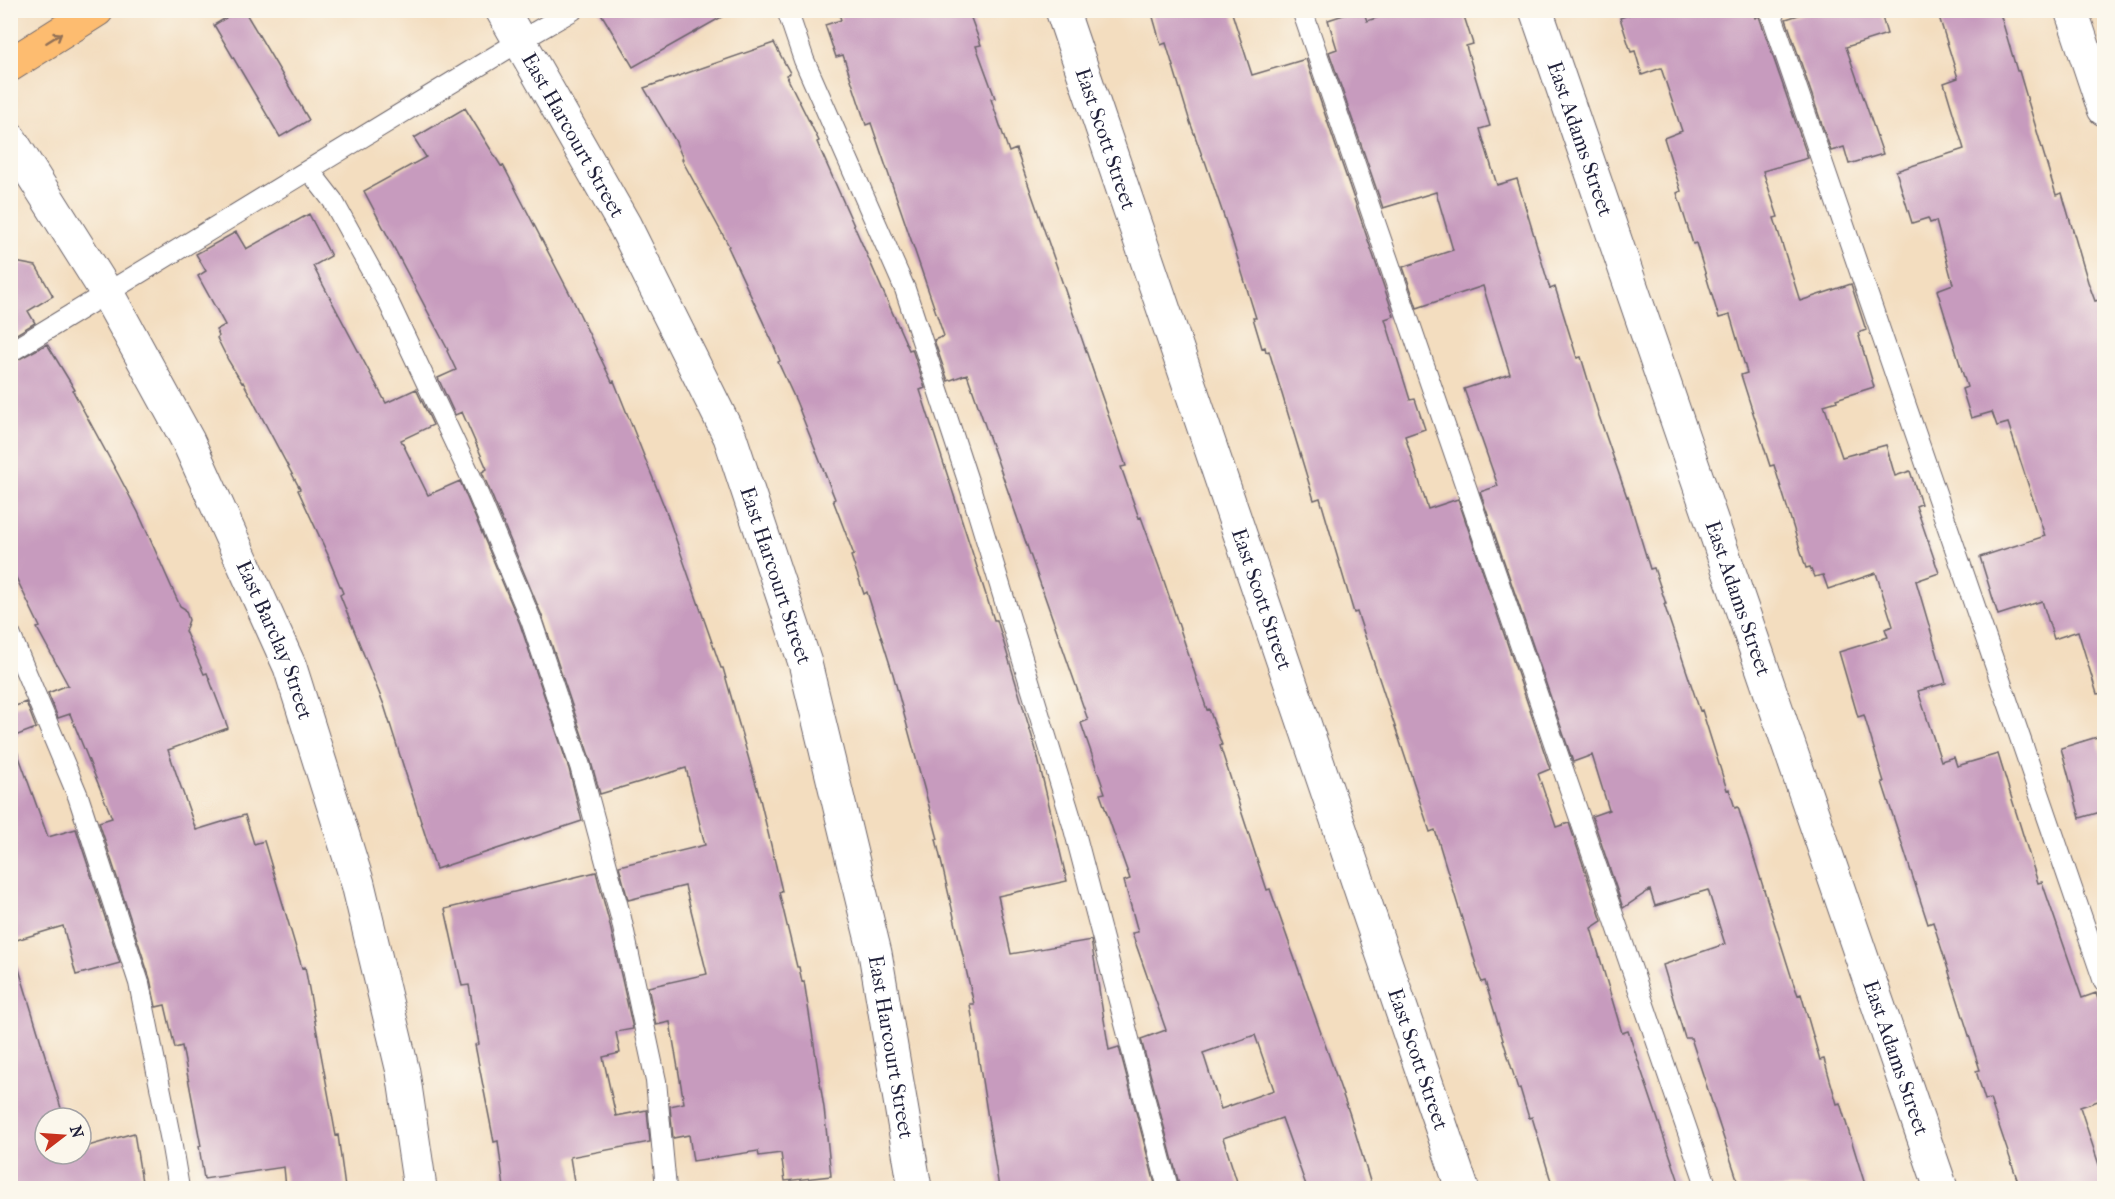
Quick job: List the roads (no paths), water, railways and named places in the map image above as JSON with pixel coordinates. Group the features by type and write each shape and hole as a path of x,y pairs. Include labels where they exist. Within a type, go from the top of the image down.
{"main road":[{"path":"10,65 98,10"}],"street":[{"name":"East Harcourt Street","path":"502,10 625,226 730,436 806,663 875,953 915,1188"},
{"name":"East Scott Street","path":"1062,10 1462,1188"},
{"name":"East Adams Street","path":"1536,10 1941,1188"},
{"path":"2071,10 2104,109"},
{"name":"East Barclay Street","path":"10,139 107,293 188,441 290,667 358,884 404,1072 420,1188"}],"lane":[{"path":"10,352 573,10"},
{"path":"787,10 804,60 905,289 970,487 1072,825 1168,1188"},
{"path":"1302,10 1707,1188"},
{"path":"1770,10 2104,982"},
{"path":"309,170 333,201 388,302 470,475 531,620 579,766 621,918 656,1081 666,1188"},
{"path":"10,634 78,796 139,983 179,1188"}]}
